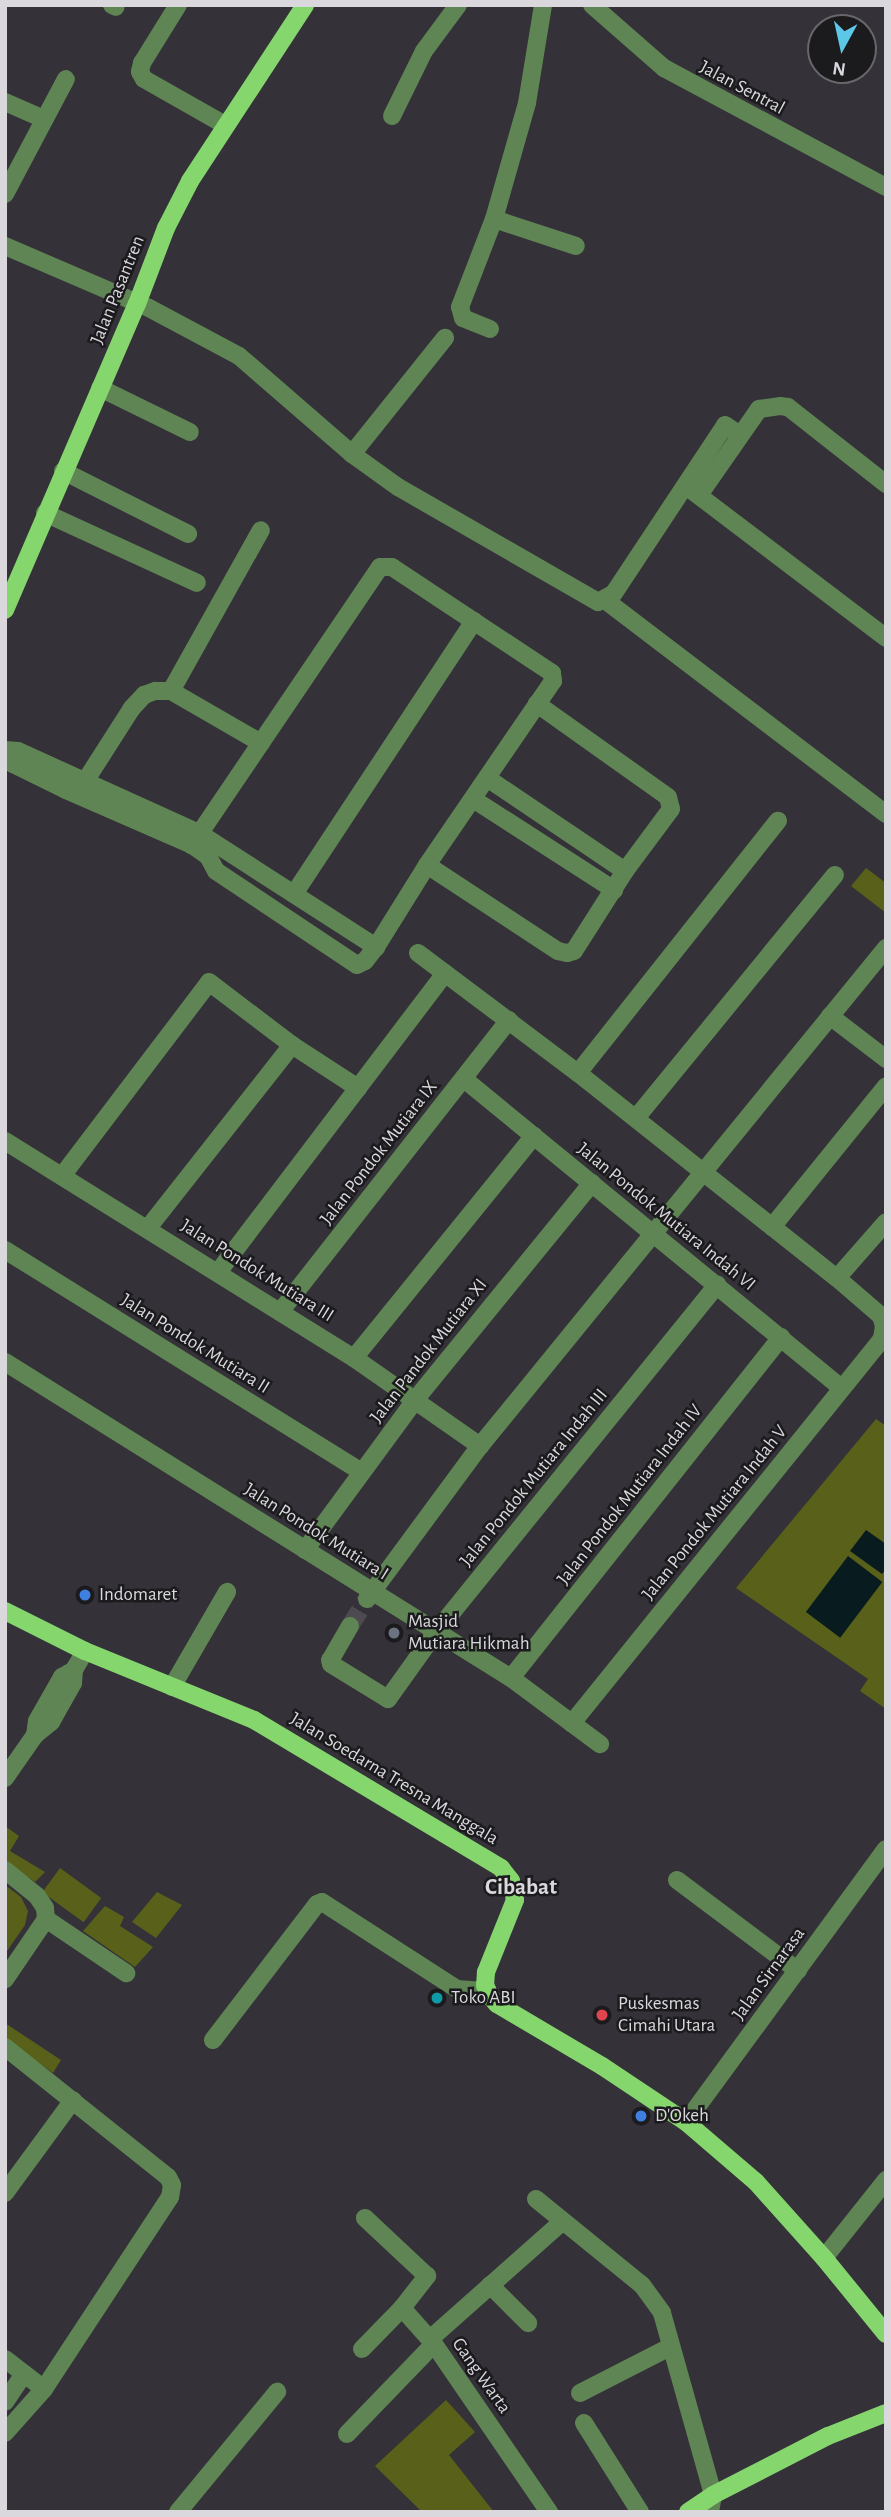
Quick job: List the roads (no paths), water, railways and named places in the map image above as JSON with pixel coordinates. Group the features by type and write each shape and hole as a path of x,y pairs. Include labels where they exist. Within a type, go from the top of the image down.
{"main road":[{"name":"Jalan Pasantren","path":"5,610 137,304 166,228 190,181 225,125 306,5"},
{"name":"Jalan Soedarna Tresna Manggala","path":"5,1611 85,1651 254,1720 501,1868 511,1881 515,1900 486,1972 488,1991"},
{"path":"488,1991 497,2004 602,2067 686,2123 756,2182 824,2258 886,2334"},
{"path":"688,2512 711,2503 828,2436 886,2413"}],"street":[{"path":"178,5 142,63 140,72 144,79 225,125"},
{"path":"392,116 424,51 458,5"},
{"path":"490,329 463,318 460,307 494,219 527,103 543,5"},
{"name":"Jalan Sentral","path":"592,5 664,68 684,81 886,187"},
{"path":"5,194 66,79"},
{"path":"5,102 44,119"},
{"path":"494,219 576,246"},
{"path":"5,246 137,304 239,356 352,454 398,486 587,598 605,600 886,814"},
{"path":"352,454 445,338"},
{"path":"100,388 190,432"},
{"path":"605,600 614,593 692,490 759,409 788,407 886,484"},
{"path":"63,471 188,534"},
{"path":"692,490 886,638"},
{"path":"45,513 197,583"},
{"path":"171,691 261,530"},
{"path":"380,567 392,567 552,673 553,681 427,865 376,947 365,961 357,965 216,871 195,839 380,567"},
{"path":"294,894 474,621"},
{"path":"75,784 139,700 155,691 171,691 261,743"},
{"path":"427,865 558,951 574,951 625,871 671,809 671,803 668,797 537,704"},
{"path":"5,750 18,751 75,784 195,839 294,894 376,947"},
{"path":"5,756 13,764 75,784"},
{"path":"487,778 625,871"},
{"path":"473,799 614,890"},
{"path":"578,1073 778,821"},
{"path":"636,1118 835,875"},
{"path":"369,1595 480,1446 886,948"},
{"path":"418,953 578,1073 837,1278 886,1223"},
{"path":"219,1271 444,973"},
{"path":"62,1176 209,982 292,1045 358,1088"},
{"path":"830,1016 886,1059"},
{"name":"Jalan Pondok Mutiara IX","path":"281,1312 509,1020"},
{"path":"148,1228 292,1045"},
{"name":"Jalan Pondok Mutiara Indah VI","path":"464,1079 842,1388"},
{"path":"772,1227 886,1086"},
{"path":"354,1358 534,1136"},
{"name":"Jalan Pondok Mutiara III","path":"5,1142 219,1271 354,1358 480,1446"},
{"name":"Jalan Pandok Mutiara XI","path":"305,1550 415,1399 592,1183"},
{"name":"Jalan Pondok Mutiara II","path":"5,1251 362,1472"},
{"name":"Jalan Pondok Mutiara Indah V","path":"572,1723 882,1339 884,1326 881,1316 837,1278"},
{"name":"Jalan Pondok Mutiara Indah III","path":"350,1626 330,1660 331,1664 388,1699 436,1632 717,1285"},
{"name":"Jalan Pondok Mutiara Indah IV","path":"512,1678 781,1337"},
{"name":"Jalan Pondok Mutiara I","path":"5,1362 305,1550 369,1595 512,1678 600,1744"},
{"path":"172,1687 228,1592"},
{"path":"5,1778 35,1735 47,1727 52,1708 73,1683 74,1670 85,1651"},
{"name":"Jalan Sirnarasa","path":"686,2123 886,1849"},
{"path":"5,1870 37,1896 45,1908 46,1919 5,1979"},
{"path":"677,1880 798,1971"},
{"path":"213,2040 317,1904 322,1902 457,1989 488,1991"},
{"path":"46,1919 126,1973"},
{"path":"5,2047 169,2177 172,2185 170,2197 44,2389 5,2433"},
{"path":"5,2193 73,2100"},
{"path":"824,2258 886,2180"},
{"path":"536,2199 642,2285 662,2313 711,2503"},
{"path":"362,2349 402,2308 427,2276 365,2218"},
{"name":"Gang Warta","path":"550,2512 432,2342 490,2285 562,2222"},
{"path":"490,2285 528,2323"},
{"path":"347,2434 432,2342 402,2308"},
{"path":"580,2393 670,2347"},
{"path":"5,2359 44,2389"},
{"path":"5,2402 24,2374"},
{"path":"178,2512 277,2392"},
{"path":"584,2423 640,2512"}],"tunnel":[{"path":"350,1626 367,1599"}],"place":[{"name":"Indomaret","path":"85,1595"},
{"name":"Masjid Mutiara Hikmah","path":"394,1633"},
{"name":"Toko ABI","path":"437,1998"},
{"name":"Puskesmas Cimahi Utara","path":"602,2015"},
{"name":"D'Okeh","path":"641,2116"}],"district":[{"name":"Cibabat","path":"521,1888"}]}
